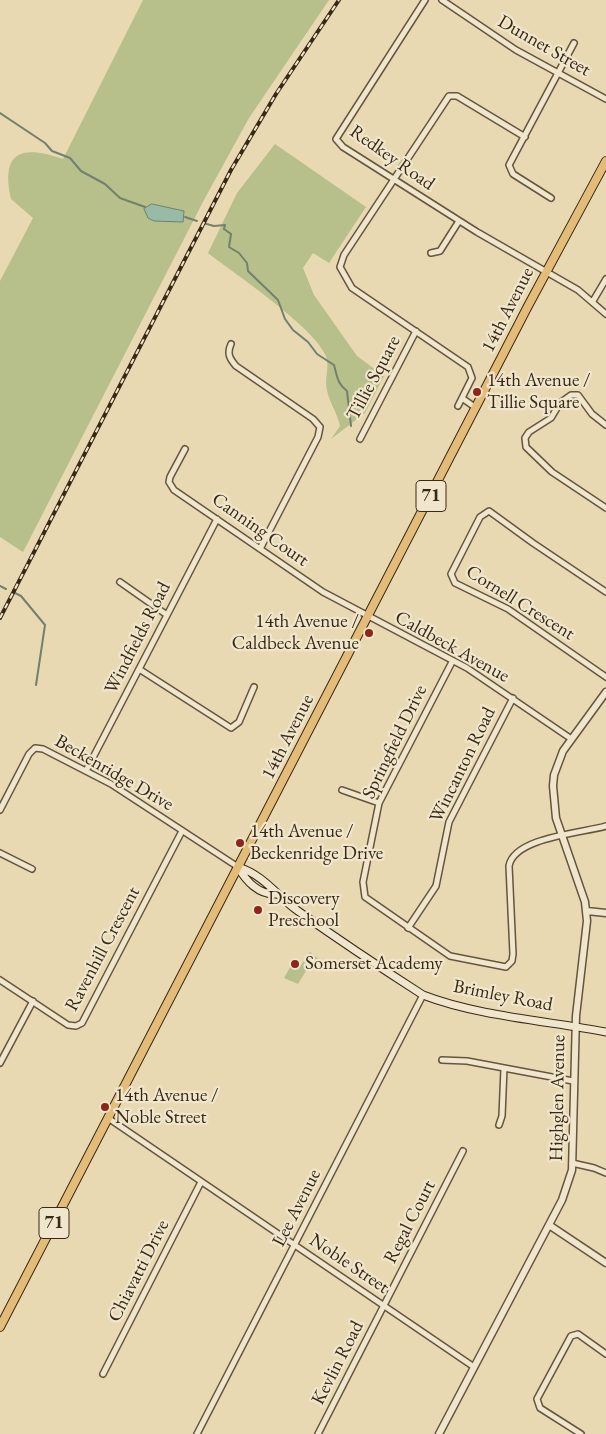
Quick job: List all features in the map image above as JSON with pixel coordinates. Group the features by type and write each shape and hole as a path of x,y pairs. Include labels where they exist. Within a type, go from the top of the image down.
{"main road":[{"name":"14th Avenue","path":"0,1328 547,270 606,161"},
{"name":"Brimley Road","path":"238,867 250,871 271,885 276,894 423,995 496,1013 606,1032"}],"street":[{"name":"Redkey Road","path":"425,0 336,139 343,147 459,221 547,270 593,301 606,314"},
{"name":"Dunnet Street","path":"442,0 509,46 606,99"},
{"path":"551,198 510,171 511,160 516,156 574,43"},
{"path":"395,179 452,94 525,138"},
{"name":"Tillie Square","path":"395,179 350,244 340,267 352,288 471,371 472,378 458,406"},
{"path":"431,254 440,251 459,221"},
{"path":"593,301 606,279"},
{"name":"Tillie Square","path":"360,439 416,331"},
{"path":"231,344 228,352 230,359 236,366 313,419 320,427 318,437 260,549"},
{"path":"606,425 592,414 578,395 571,394 560,403 551,418 529,432 525,442 528,450 552,472 606,508"},
{"path":"462,398 476,408"},
{"name":"Canning Court","path":"185,450 170,477 171,486 323,592 367,618"},
{"name":"Cornell Crescent","path":"606,592 533,544 489,511 480,517 451,574 455,583 508,610 606,677"},
{"name":"Windfields Road","path":"86,771 217,519"},
{"path":"120,582 167,615"},
{"name":"Caldbeck Avenue","path":"367,618 467,668 570,738"},
{"name":"Springfield Drive","path":"452,662 379,803 363,890 370,902 450,956 506,967 512,961 513,954 510,862 523,848 562,835"},
{"path":"139,669 231,728 238,722 254,687"},
{"name":"Highglen Avenue","path":"439,1434 568,1185 572,1163 575,1026 587,911 554,808 553,786 558,764 570,738 606,692"},
{"name":"Wincanton Road","path":"408,928 436,886 448,822 512,698"},
{"name":"Beckenridge Drive","path":"0,810 29,754 35,748 46,750 86,771 238,867"},
{"path":"342,790 379,803"},
{"path":"562,835 606,826"},
{"name":"Ravenhill Crescent","path":"0,980 68,1025 76,1026 82,1023 182,831"},
{"path":"0,853 32,869"},
{"path":"587,911 606,913"},
{"name":"Lee Avenue","path":"196,1434 423,995"},
{"path":"0,1063 33,1001"},
{"path":"442,1060 468,1061 574,1081"},
{"path":"499,1125 502,1116 504,1068"},
{"name":"Noble Street","path":"108,1118 474,1367"},
{"name":"Regal Court","path":"384,1306 463,1151"},
{"path":"572,1163 606,1173"},
{"name":"Chiavatti Drive","path":"103,1374 201,1182"},
{"path":"549,1224 606,1264"},
{"name":"Kevlin Road","path":"318,1434 384,1306"},
{"path":"580,1434 540,1408 537,1399 570,1336 578,1334 606,1354"}],"green space":[{"path":"143,0 329,0 249,118 205,198 23,552 0,537 0,281 33,218 11,199 8,183 9,170 12,161 18,155 26,153 36,152 63,159"},
{"path":"275,144 366,207 329,263 313,253 303,268 314,295 357,356 384,376 365,413 331,439 340,426 327,390 326,356 306,330 290,316 208,253 237,193"},
{"path":"310,952 321,961 317,964 312,961 298,984 284,978 294,960 301,965"}],"shaded area":[{"path":"152,204 184,211 183,222 154,221 148,218 144,209"}],"waterway":[{"path":"0,113 45,143 52,151 70,158 81,171 105,184 120,198 145,207"},
{"path":"185,217 197,221"},
{"path":"203,223 214,226 225,225 224,229 231,234 229,247 239,253 247,263 248,271 278,300 285,319 293,330 308,342 317,354 334,365 339,382 347,391 351,426"},
{"path":"0,586 6,589"},
{"path":"15,593 21,596 45,625 36,685"}],"railway":[{"path":"0,618 231,170 276,94 339,0"}],"place":[{"name":"14th Avenue / Tillie Square","path":"477,392"},
{"name":"14th Avenue / Caldbeck Avenue","path":"369,633"},
{"name":"14th Avenue / Beckenridge Drive","path":"240,843"},
{"name":"Discovery Preschool","path":"258,910"},
{"name":"Somerset Academy","path":"295,964"},
{"name":"14th Avenue / Noble Street","path":"105,1107"}]}
